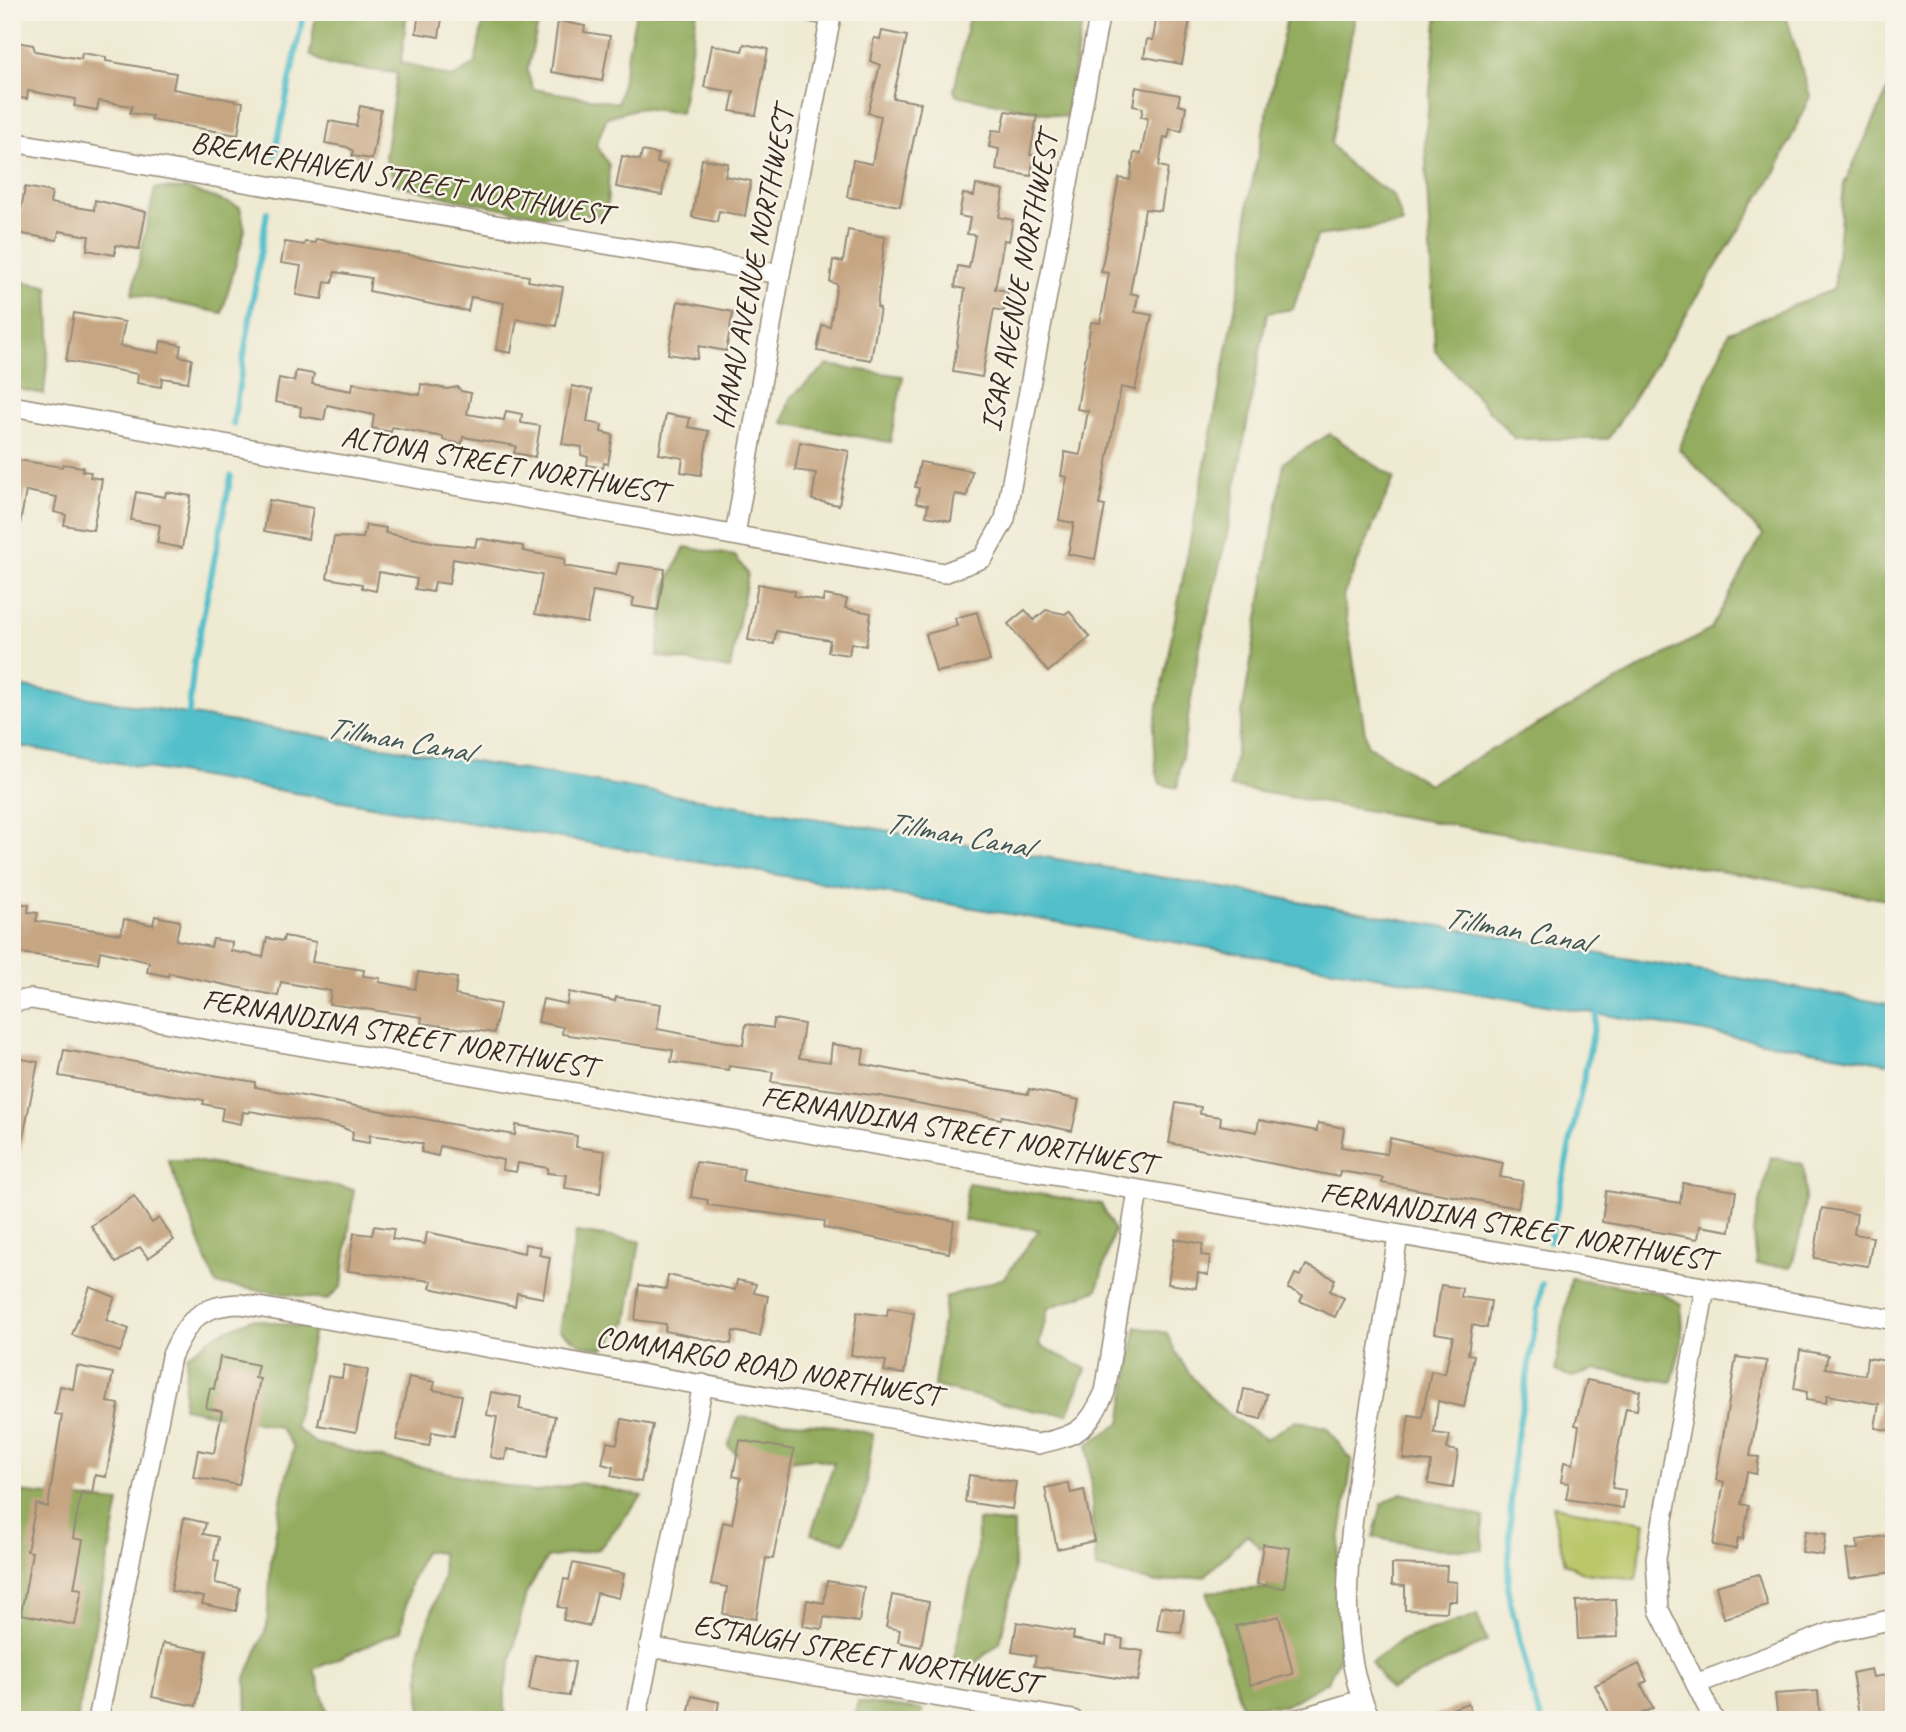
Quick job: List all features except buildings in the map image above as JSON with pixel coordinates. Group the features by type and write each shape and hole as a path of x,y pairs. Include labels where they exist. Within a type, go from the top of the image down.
{"street":[{"path":"810,12 832,14"},
{"name":"ISAR AVENUE NORTHWEST","path":"983,558 1004,519 1100,12"},
{"name":"HANAU AVENUE NORTHWEST","path":"735,536 780,274 832,14"},
{"name":"BREMERHAVEN STREET NORTHWEST","path":"12,142 780,274"},
{"name":"ALTONA STREET NORTHWEST","path":"12,406 944,573 983,558"},
{"name":"FERNANDINA STREET NORTHWEST","path":"12,1002 31,999 1894,1320"},
{"name":"COMMARGO ROAD NORTHWEST","path":"98,1720 171,1357 183,1330 200,1314 218,1305 241,1304 1038,1444 1069,1437 1090,1422 1105,1392 1138,1191"},
{"path":"1371,1720 1361,1700 1346,1609 1352,1519 1398,1236"},
{"path":"1705,1288 1657,1558 1659,1610 1714,1720"},
{"path":"636,1720 703,1384"},
{"path":"1696,1684 1830,1633 1894,1619"},
{"name":"ESTAUGH STREET NORTHWEST","path":"649,1647 1073,1720"},
{"path":"1295,1720 1361,1700"}],"green space":[{"path":"316,12 407,12 401,62 453,78 475,63 485,12 541,12 527,71 533,89 618,103 636,12 697,12 681,113 639,108 607,117 596,145 609,165 607,215 543,216 454,199 395,184 385,157 397,73 328,65 310,55"},
{"path":"970,12 1084,12 1066,117 956,95 954,91"},
{"path":"1288,12 1361,12 1355,17 1331,144 1350,166 1394,196 1403,224 1317,236 1293,309 1267,313 1227,534 1198,655 1177,788 1160,784 1156,769 1154,727 1246,253 1248,203"},
{"path":"1438,12 1785,12 1810,96 1776,171 1608,439 1515,439 1435,351 1425,141"},
{"path":"1894,88 1894,901 1230,787 1284,462 1330,434 1394,478 1343,596 1367,745 1429,784 1710,630 1763,535 1679,449 1729,332 1834,289 1844,184 1888,90"},
{"path":"155,188 189,189 240,207 245,230 222,313 132,294"},
{"path":"12,280 48,286 50,333 44,394 12,388"},
{"path":"827,365 903,376 890,442 783,423 790,398"},
{"path":"685,547 735,556 748,574 730,669 657,656 666,585"},
{"path":"1771,1157 1803,1164 1803,1215 1791,1267 1757,1264 1753,1231"},
{"path":"168,1160 189,1160 354,1189 342,1286 327,1300 216,1284"},
{"path":"968,1183 1101,1204 1114,1230 1097,1290 1048,1308 1039,1345 1086,1369 1068,1414 1036,1411 934,1386 946,1297 1004,1278 1039,1230 963,1220"},
{"path":"576,1232 640,1241 627,1322 604,1349 582,1345 559,1330"},
{"path":"1571,1278 1661,1293 1681,1304 1682,1342 1672,1382 1596,1370 1572,1377 1555,1371"},
{"path":"252,1319 314,1329 295,1427 315,1443 534,1492 581,1483 642,1496 599,1549 547,1558 526,1593 505,1689 505,1720 424,1720 420,1706 420,1648 443,1577 442,1553 424,1551 410,1584 401,1631 314,1669 327,1710 316,1720 247,1720 246,1678 267,1626 271,1561 282,1495 294,1447 279,1427 183,1408 187,1356 217,1334"},
{"path":"1136,1327 1167,1333 1195,1380 1221,1407 1250,1430 1266,1439 1296,1420 1327,1428 1352,1461 1338,1555 1341,1654 1328,1681 1285,1706 1241,1705 1207,1592 1267,1588 1273,1561 1247,1534 1205,1576 1157,1583 1096,1568 1088,1444 1121,1423"},
{"path":"739,1417 836,1426 873,1434 865,1494 845,1542 811,1534 834,1463 813,1458 748,1466 728,1446"},
{"path":"18,1492 119,1502 77,1720 12,1720 12,1519"},
{"path":"1401,1493 1483,1517 1483,1550 1428,1548 1373,1537 1382,1504"},
{"path":"1552,1506 1645,1522 1636,1579 1584,1573 1565,1563"},
{"path":"978,1520 1014,1524 1014,1582 1000,1642 972,1666 953,1663 977,1553"},
{"path":"1477,1615 1487,1641 1390,1690 1371,1662 1401,1640"},
{"path":"858,1702 923,1710 921,1720 854,1720"}],"water":[{"path":"12,685 1028,854 1894,1005 1894,1064 12,745"}],"waterway":[{"path":"275,154 304,12"},
{"path":"233,424 267,212"},
{"path":"188,722 194,662 231,476"},
{"path":"1550,1241 1597,1014 1601,1008"},
{"path":"1542,1284 1512,1469 1508,1592 1536,1706 1542,1720"}],"water label":[{"name":"Tillman Canal","path":"399,739"},
{"name":"Tillman Canal","path":"958,834"},
{"name":"Tillman Canal","path":"1517,929"}]}
